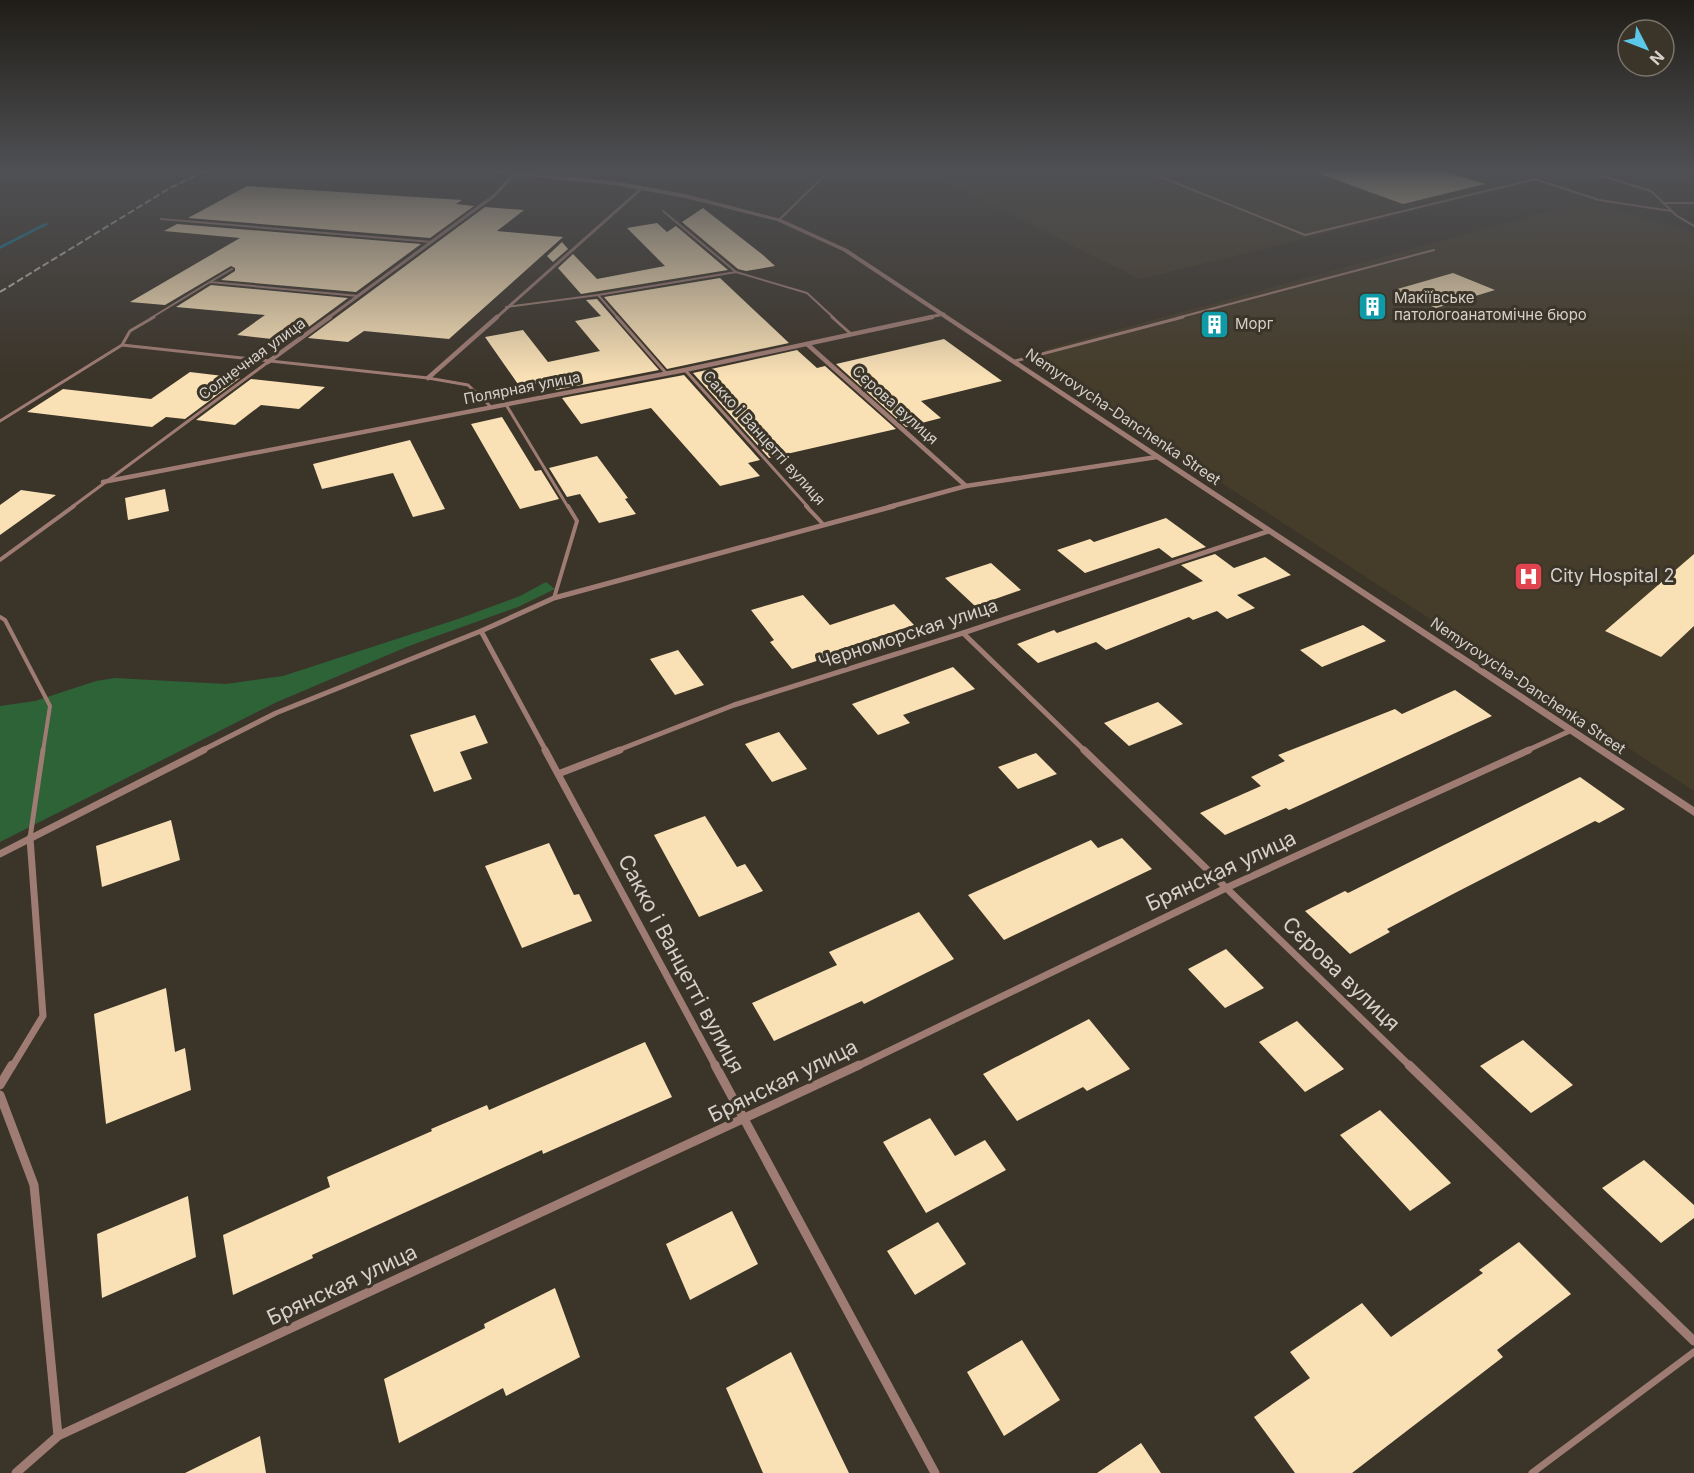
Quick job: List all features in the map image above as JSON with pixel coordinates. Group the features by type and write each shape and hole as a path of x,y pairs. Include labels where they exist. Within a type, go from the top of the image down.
{"street":[{"name":"Солнечная улица","path":"268,362 435,240"},
{"path":"428,378 583,240"},
{"name":"Nemyrovycha-Danchenka Street","path":"822,240 845,250 944,314 1694,812"},
{"name":"Полярная улица","path":"103,483 490,406 685,370 944,314"},
{"name":"Сєрова вулиця","path":"807,344 966,486"},
{"path":"0,854 276,713 481,631 555,598 966,486 1157,457"},
{"name":"Черноморская улица","path":"558,774 734,705 963,633 1269,531"},
{"name":"Сакко і Ванцетті вулиця","path":"481,631 935,1473"},
{"name":"Сєрова вулиця","path":"963,633 1694,1341"},
{"name":"Брянская улица","path":"16,1473 58,1436 745,1120 1226,888 1572,730"},
{"path":"0,1085 43,1016 30,838"},
{"path":"0,1095 34,1185 58,1436"}],"lane":[{"path":"405,240 432,242"},
{"path":"697,240 736,272 807,293 851,334"},
{"path":"1015,362 1434,250"},
{"path":"0,421 122,345 130,332 231,269"},
{"path":"506,307 598,295 736,272"},
{"path":"210,282 358,296"},
{"path":"598,295 666,373"},
{"path":"122,345 428,378 468,385 490,406"},
{"name":"Солнечная улица","path":"0,560 268,362"},
{"name":"Сакко і Ванцетті вулиця","path":"685,370 823,524"},
{"path":"505,404 577,521 555,598"},
{"path":"0,617 5,620 50,706 30,838"},
{"path":"1532,1473 1694,1352"}],"shaded area":[{"path":"1061,240 1301,240 1140,279"},
{"name":"City Hospital 2","path":"1445,240 1694,240 1694,791 1033,360 1047,349"}],"green space":[{"path":"546,582 555,589 518,607 409,646 277,702 0,842 0,706 35,701 96,681 115,678 226,684 283,676 458,619 520,596"}],"building":[{"path":"237,240 369,240 421,244 356,292 221,280 235,271 235,268 231,266 165,305 130,302"},
{"path":"441,240 560,240 449,339 364,331 348,342 308,338"},
{"path":"639,240 692,240 728,270 581,294 558,268 573,254 597,279 665,266"},
{"path":"703,240 744,240 775,266 746,271 738,269"},
{"path":"562,242 568,249 553,262 547,256"},
{"path":"1453,273 1495,290 1436,308 1394,290"},
{"path":"720,278 789,343 667,369 604,297"},
{"path":"211,285 348,298 295,337 277,335 272,339 237,335 265,315 176,307"},
{"path":"597,299 659,370 556,390 549,381 520,387 485,337 523,330 548,362 600,351 575,321 601,316 586,300"},
{"path":"944,339 1002,381 921,401 941,418 906,427 836,364"},
{"path":"797,350 817,368 825,366 896,429 769,458 693,373"},
{"path":"190,372 240,378 185,419 166,417 152,427 27,412 63,389 151,399"},
{"path":"684,375 760,460 748,463 760,476 720,486 651,408 581,424 562,398"},
{"path":"251,379 325,387 299,409 261,405 235,425 196,420"},
{"path":"502,417 535,471 541,470 559,499 520,509 471,424"},
{"path":"410,440 445,509 413,517 393,473 322,489 313,464"},
{"path":"597,456 628,498 625,499 636,514 599,523 580,494 567,497 549,468"},
{"path":"165,489 169,511 128,520 125,498"},
{"path":"21,490 56,495 0,535 0,505"},
{"path":"1166,518 1206,547 1172,558 1159,548 1085,573 1057,550 1090,539 1094,542"},
{"path":"1215,554 1234,568 1265,557 1291,575 1237,595 1255,608 1227,619 1217,611 1193,620 1189,617 1106,650 1096,642 1038,663 1017,644 1054,630 1057,633 1203,581 1181,565"},
{"path":"1694,554 1694,626 1661,657 1605,631"},
{"path":"991,563 1021,590 975,606 945,578"},
{"path":"803,595 830,625 894,604 914,625 835,651 838,654 792,669 770,642 774,640 751,610"},
{"path":"1363,625 1386,641 1322,667 1300,650"},
{"path":"678,650 704,685 675,695 650,659"},
{"path":"953,667 975,689 903,715 910,723 878,735 852,704"},
{"path":"1455,690 1492,716 1289,810 1286,808 1225,835 1200,813 1261,786 1251,777 1285,761 1278,755 1395,709 1402,714"},
{"path":"1158,702 1183,724 1129,746 1104,723"},
{"path":"475,715 488,743 460,752 472,779 434,792 410,735"},
{"path":"779,732 807,769 772,782 745,744"},
{"path":"1036,753 1057,774 1018,789 998,767"},
{"path":"1580,777 1625,809 1599,823 1595,821 1453,894 1387,929 1390,932 1350,954 1305,911 1345,891 1348,893"},
{"path":"705,816 737,867 745,864 763,891 699,917 654,835"},
{"path":"171,820 180,860 102,887 96,846"},
{"path":"1122,838 1152,869 1004,940 968,895 1091,840 1098,848"},
{"path":"549,843 574,895 579,894 592,921 522,948 485,866"},
{"path":"919,912 954,959 864,1004 862,1001 774,1041 752,1003 837,965 829,952"},
{"path":"1226,949 1264,988 1225,1008 1188,969"},
{"path":"166,988 175,1052 185,1048 191,1090 106,1124 94,1014"},
{"path":"1089,1019 1130,1069 1087,1091 1083,1087 1017,1121 983,1074"},
{"path":"1297,1021 1344,1069 1305,1092 1259,1042"},
{"path":"1523,1040 1573,1085 1531,1113 1480,1066"},
{"path":"645,1042 672,1097 543,1154 542,1150 312,1255 313,1258 233,1295 223,1235 330,1187 327,1177 432,1131 431,1129 487,1105 489,1110"},
{"path":"1380,1110 1451,1183 1410,1211 1340,1135"},
{"path":"930,1118 955,1156 985,1140 1006,1170 926,1213 883,1142"},
{"path":"1644,1160 1694,1205 1694,1218 1661,1243 1602,1188"},
{"path":"188,1196 196,1257 102,1298 97,1234"},
{"path":"732,1211 758,1264 690,1300 666,1244"},
{"path":"938,1222 966,1264 915,1295 887,1251"},
{"path":"1519,1242 1571,1294 1497,1350 1503,1357 1352,1473 1295,1473 1254,1417 1310,1378 1290,1352 1362,1303 1391,1337 1483,1273 1479,1270"},
{"path":"555,1288 580,1357 506,1396 503,1388 399,1443 384,1379 485,1328 484,1324"},
{"path":"1022,1340 1060,1400 1004,1436 967,1372"},
{"path":"791,1352 849,1473 763,1473 726,1388"},
{"path":"260,1436 266,1473 185,1473"},
{"path":"1141,1443 1161,1473 1097,1473"}],"waterway":[{"path":"0,248 16,240"}],"railway":[{"path":"0,292 85,240"}],"place":[{"name":"Макіївське патологоанатомічне бюро","path":"1373,307"},
{"name":"Морг","path":"1214,324"},
{"name":"City Hospital 2","path":"1529,576"}]}
